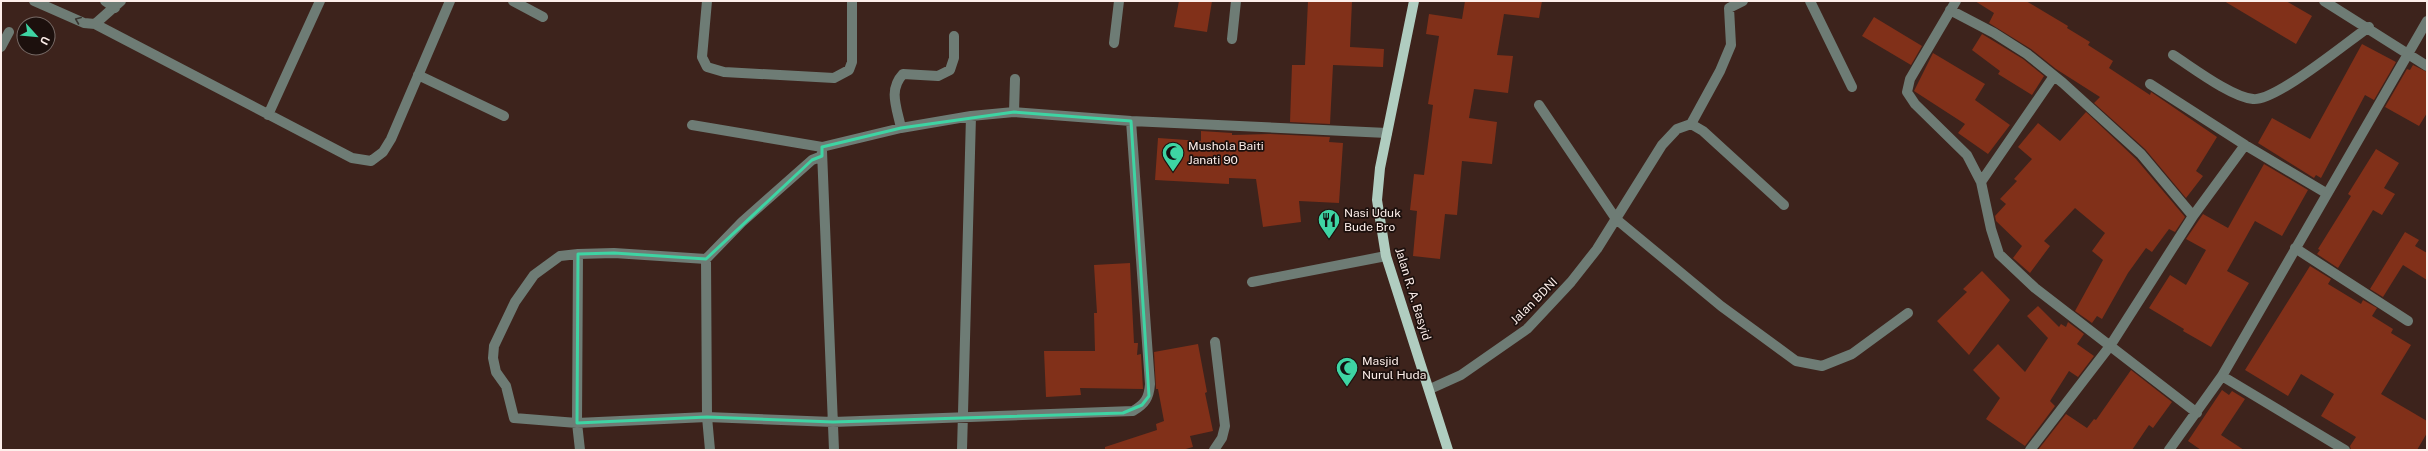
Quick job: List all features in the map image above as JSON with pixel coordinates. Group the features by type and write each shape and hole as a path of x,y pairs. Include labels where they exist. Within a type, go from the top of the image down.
{"main road":[{"name":"Jalan R. A. Basyid","path":"1414,1 1380,168 1377,200 1386,256 1430,389 1448,450"}],"street":[{"path":"34,1 84,23 95,24 352,158 370,161 383,152 391,139 450,1"},
{"path":"105,1 118,5"},
{"path":"268,115 320,1"},
{"path":"513,1 543,17"},
{"path":"707,1 702,57 707,67 724,72 834,78 849,70 852,62 852,1"},
{"path":"1114,43 1119,1"},
{"path":"1232,39 1236,1"},
{"path":"1743,1 1730,8 1732,45 1720,71 1691,124 1703,131 1784,205"},
{"path":"1810,1 1852,87"},
{"path":"1956,1 1910,79 1907,92 1916,104 1967,155 1981,182 1991,229 1999,254 2035,288 2197,413"},
{"path":"2324,1 2427,66"},
{"path":"95,24 118,5"},
{"path":"1950,10 2000,37 2027,54 2054,76 2141,154 2193,216"},
{"path":"2169,450 2197,413 2222,376 2326,193 2427,21"},
{"path":"2172,55 2238,95 2253,99 2268,97 2314,68 2368,28"},
{"path":"1,47 9,32"},
{"path":"901,128 893,91 896,81 903,74 938,76 950,70 954,58 954,36"},
{"path":"418,74 504,116"},
{"path":"1981,182 2054,76"},
{"path":"1014,112 1015,79"},
{"path":"2150,84 2245,145 2326,193"},
{"path":"1539,105 1616,219 1722,306 1796,361 1822,366 1852,354 1908,313"},
{"path":"710,450 707,417 706,259 742,222 822,151 901,128 971,116 1014,112 1131,121 1387,133"},
{"path":"962,450 971,116"},
{"path":"706,259 614,253 578,254 560,256 534,275 515,302 498,333 494,346 493,358 496,372 506,386 515,419 577,423 707,417 833,422 962,416 1123,413 1133,411 1142,405 1149,396 1149,369 1131,121"},
{"name":"Jalan BDNI","path":"1430,389 1460,375 1527,329 1571,282 1597,249 1662,145 1677,129 1691,124"},
{"path":"692,125 822,151"},
{"path":"2030,450 2110,346 2193,216 2245,145"},
{"path":"822,151 834,450"},
{"path":"2295,248 2408,321"},
{"path":"578,254 577,423 580,450"},
{"path":"1252,282 1386,256"},
{"path":"1214,450 1222,438 1226,426 1215,342"},
{"path":"2222,376 2345,450"}],"highlighted area":[{"path":"1014,112 1131,121 1149,396 1142,405 1123,413 833,422 707,417 577,423 578,254 614,253 706,259 812,160 822,156 822,147 901,128"}],"building":[{"path":"1179,1 1212,1 1207,32 1174,27"},
{"path":"1308,1 1352,1 1350,47 1384,49 1383,67 1333,65 1330,124 1290,122 1292,65 1305,65"},
{"path":"1465,1 1542,1 1539,18 1504,14 1497,55 1513,56 1508,93 1474,89 1469,118 1497,122 1492,164 1462,161 1457,215 1445,214 1440,259 1413,256 1417,211 1410,210 1414,174 1424,175 1433,105 1428,104 1439,36 1426,34 1429,14 1462,19"},
{"path":"1975,1 2026,1 2068,26 2067,28 2090,42 2088,45 2113,61 2109,68 2150,95 2151,92 2217,137 2196,171 2203,176 2186,198 2145,149 2094,103 2100,97 2056,69 2031,49 1989,23 1994,13"},
{"path":"2224,1 2286,1 2312,16 2296,44"},
{"path":"1874,17 1922,46 1911,65 1862,36"},
{"path":"1982,34 2023,59 2044,76 2032,95 1998,74 2000,71 1972,50"},
{"path":"2362,44 2396,62 2374,100 2365,95 2321,178 2316,175 2314,178 2258,143 2272,118 2310,139"},
{"path":"1933,53 1985,84 1975,100 2010,125 1988,154 1958,133 1965,124 1914,91"},
{"path":"2413,65 2427,72 2427,113 2419,126 2385,107 2407,69 2410,70"},
{"path":"2086,112 2136,159 2185,217 2175,232 2169,229 2152,252 2146,248 2128,273 2102,319 2097,316 2092,323 2075,311 2103,260 2092,251 2105,233 2075,208 2044,241 2050,246 2030,273 2013,258 2022,246 1996,221 1995,216 2006,204 2000,199 2017,181 2014,179 2032,159 2018,147 2038,123 2060,141"},
{"path":"1201,131 1232,133 1232,135 1270,134 1330,137 1329,142 1343,143 1339,203 1299,201 1301,222 1263,227 1256,179 1229,178 1229,184 1155,180 1158,138 1201,141"},
{"path":"2376,149 2399,163 2384,188 2395,194 2382,215 2373,210 2338,268 2317,254 2320,250 2318,249 2351,196 2348,194"},
{"path":"2264,164 2308,190 2282,236 2255,221 2227,271 2249,283 2211,347 2183,331 2184,329 2149,308 2170,275 2186,285 2206,250 2186,239 2203,214 2228,228"},
{"path":"2405,232 2419,240 2415,246 2427,253 2427,280 2403,265 2383,297 2370,289"},
{"path":"1130,263 1134,343 1138,343 1137,355 1141,354 1143,389 1080,388 1081,395 1046,397 1044,351 1095,351 1094,313 1097,313 1094,265"},
{"path":"2310,266 2331,279 2328,284 2361,304 2363,300 2377,308 2372,316 2393,329 2391,333 2411,345 2381,394 2427,421 2427,433 2417,450 2351,450 2350,446 2356,437 2321,416 2334,394 2301,374 2288,396 2245,370"},
{"path":"1982,271 2010,300 1969,355 1937,321 1967,292 1963,289"},
{"path":"2038,306 2059,327 2061,324 2066,327 2068,322 2084,334 2077,344 2094,356 2078,377 2069,371 2050,401 2055,406 2025,446 1986,419 2000,398 1973,370 1998,344 2025,372 2048,338 2027,316"},
{"path":"1198,344 1207,392 1205,393 1213,431 1190,436 1193,447 1182,450 1105,450 1105,447 1157,430 1156,424 1164,421 1158,389 1156,389 1154,352"},
{"path":"2131,370 2172,402 2153,428 2149,425 2132,450 2038,450 2066,414 2087,428 2094,419 2096,420"},
{"path":"2222,390 2229,395 2232,391 2245,399 2221,435 2244,450 2201,450 2188,441"}],"place":[{"name":"Mushola Baiti Janati 90","path":"1173,172"},
{"name":"Nasi Uduk Bude Bro","path":"1329,240"},
{"name":"Masjid Nurul Huda","path":"1347,388"}]}
